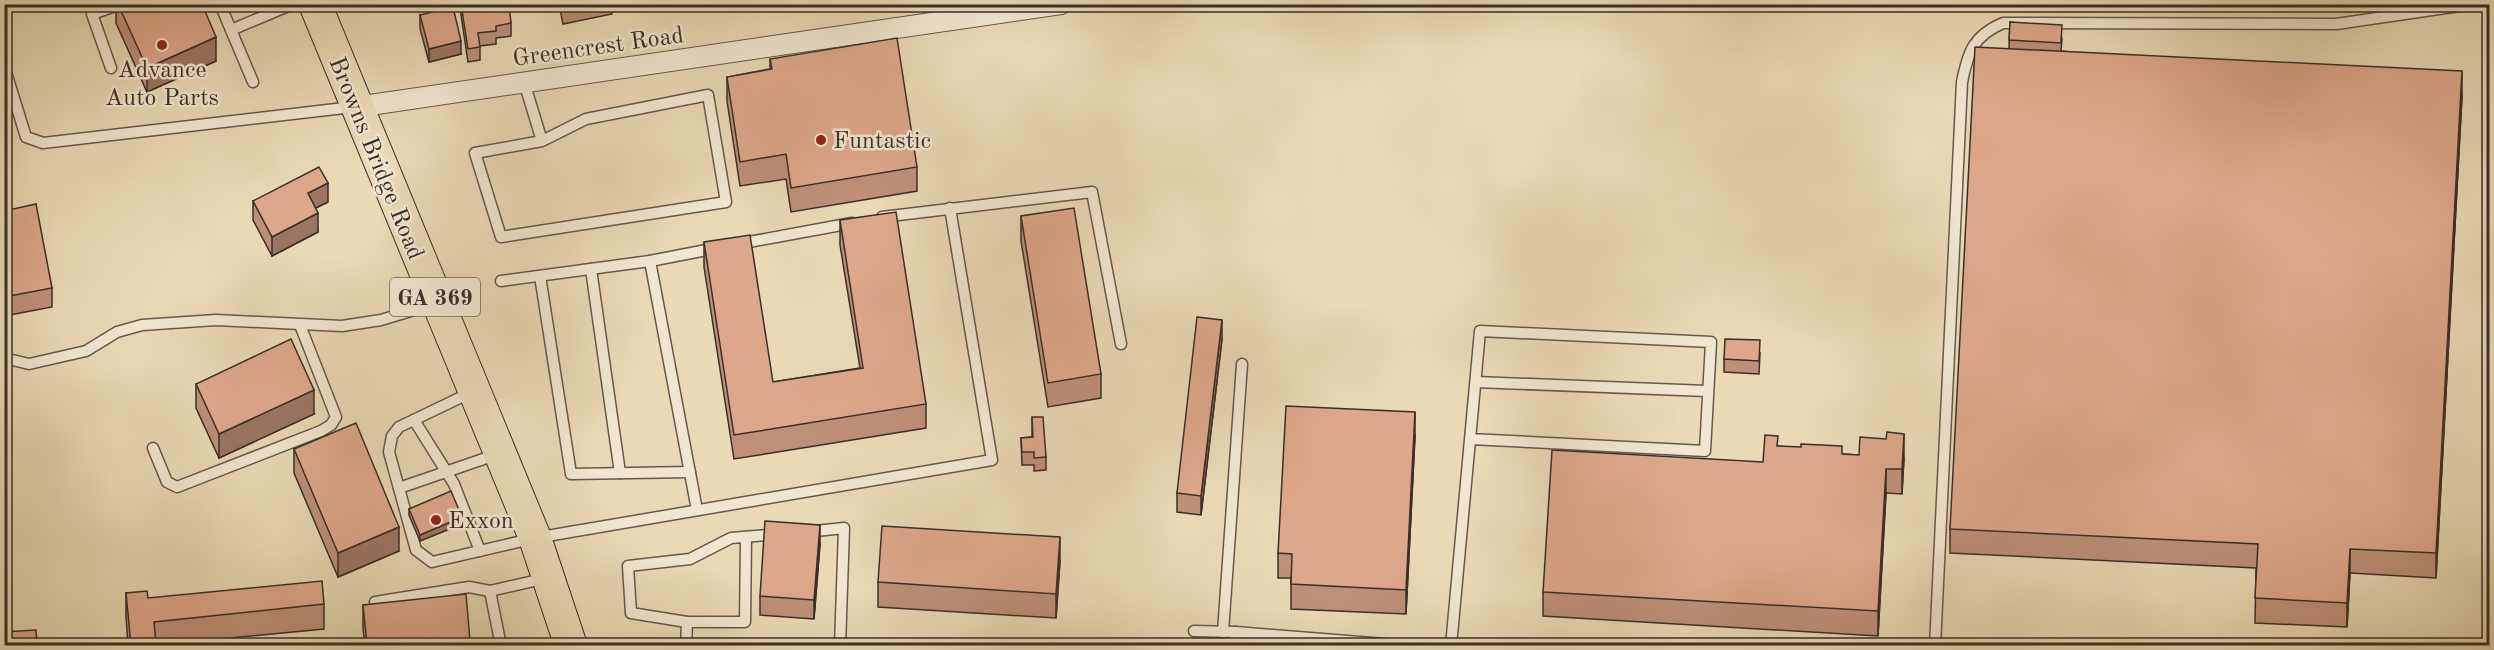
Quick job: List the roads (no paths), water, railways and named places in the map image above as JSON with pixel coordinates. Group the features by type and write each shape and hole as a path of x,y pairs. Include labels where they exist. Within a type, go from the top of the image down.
{"main road":[{"name":"Browns Bridge Road","path":"315,4 535,538 571,645"}],"street":[{"name":"Greencrest Road","path":"356,107 1061,4"}],"lane":[{"path":"111,68 92,14 121,4"},
{"path":"220,4 254,82"},
{"path":"231,30 293,4"},
{"path":"1935,645 1962,82 1966,60 1976,41 1985,31 2002,23 2336,24 2473,4"},
{"path":"4,66 26,137 43,143 356,107"},
{"path":"524,82 542,141"},
{"path":"708,95 726,202 501,237 475,153 542,141 586,119 708,95"},
{"path":"4,110 17,107"},
{"path":"871,219 1092,192 1121,344"},
{"path":"474,391 399,427 392,436 389,452 416,550 432,562 535,538 992,460 950,208"},
{"path":"501,282 650,261 860,222"},
{"path":"650,261 697,510"},
{"path":"591,269 620,473"},
{"path":"540,276 571,474 690,472"},
{"path":"4,358 29,364 86,351 117,332 142,325 216,320 342,326 381,320 438,304"},
{"path":"153,448 166,482 177,487 321,431 331,425 336,417 300,325"},
{"path":"1451,645 1470,439 1476,382 1480,331 1711,342 1704,451 1470,439"},
{"path":"1223,632 1242,364"},
{"path":"1476,382 1707,391"},
{"path":"414,420 454,484 480,551"},
{"path":"399,489 499,453"},
{"path":"746,537 745,622 687,622 631,613 628,566 690,559 731,538 844,528 840,645"},
{"path":"375,602 469,587 490,591 549,578"},
{"path":"490,591 501,645"},
{"path":"686,645 687,622"},
{"path":"1194,631 1410,645"},
{"path":"1235,645 1236,632"}],"place":[{"name":"Advance Auto Parts","path":"162,45"},
{"name":"Funtastic","path":"821,140"},
{"name":"Exxon","path":"436,520"}]}
